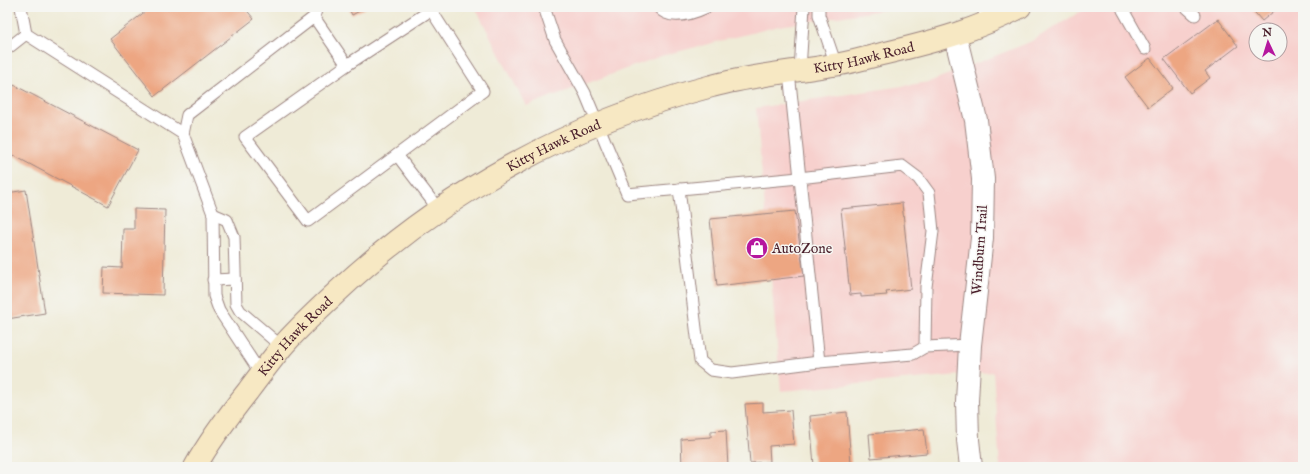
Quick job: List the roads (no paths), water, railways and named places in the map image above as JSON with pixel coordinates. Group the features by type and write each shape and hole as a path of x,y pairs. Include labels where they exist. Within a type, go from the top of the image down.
{"main road":[{"name":"Kitty Hawk Road","path":"195,467 231,413 282,347 356,275 409,230 469,190 534,153 596,124 714,85 836,65 955,35 987,14 1020,7"}],"street":[{"name":"Windburn Trail","path":"955,35 976,120 982,178 982,238 970,345 967,401 968,440 972,467"}],"lane":[{"path":"21,7 26,34 183,134"},
{"path":"544,7 555,40 585,93 596,124 627,194 800,178 902,166 918,178 929,193 933,231 926,287 925,347"},
{"path":"658,7 675,16 695,13 707,7"},
{"path":"804,7 795,71 800,178 818,362"},
{"path":"819,7 819,15 836,65"},
{"path":"1124,7 1123,10 1145,48"},
{"path":"1186,7 1195,15"},
{"path":"431,10 483,91 308,220 245,137 347,65 431,10"},
{"path":"261,374 219,310 214,296 213,214 183,134 187,115 315,12 347,65"},
{"path":"7,49 26,34"},
{"path":"397,155 439,210"},
{"path":"679,189 700,361 711,370 732,373 818,362 913,354 925,347 970,345"},
{"path":"213,214 227,220 234,237 236,304 240,311 282,347"},
{"path":"213,280 235,279"}],"place":[{"name":"AutoZone","path":"757,248"}]}
